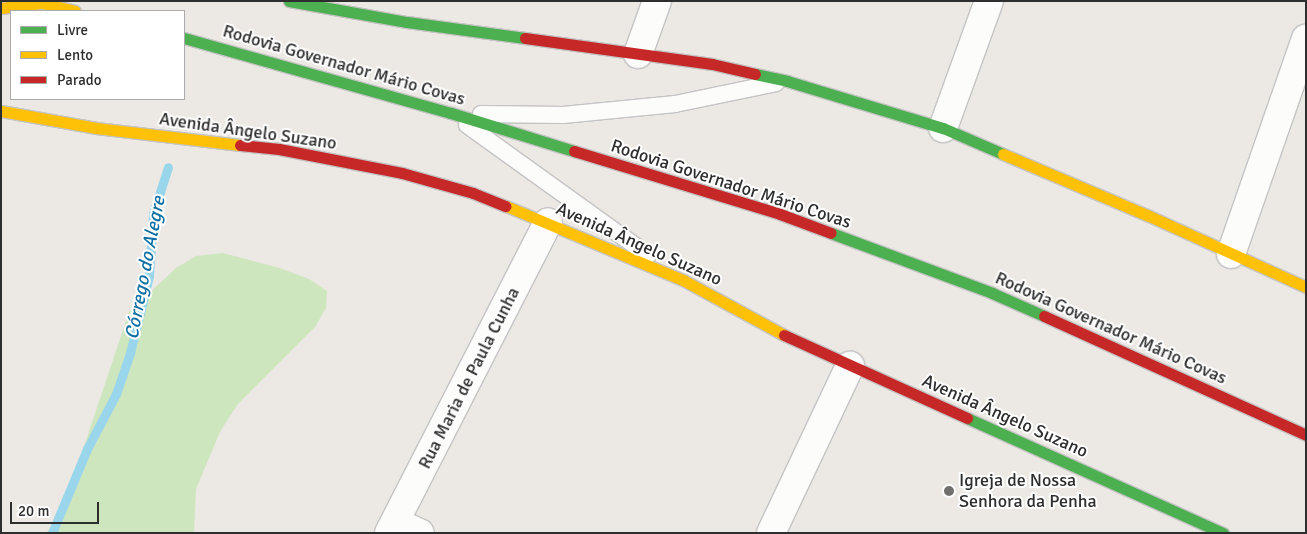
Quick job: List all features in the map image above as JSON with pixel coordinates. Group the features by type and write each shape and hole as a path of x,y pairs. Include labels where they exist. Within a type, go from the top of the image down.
{"main road":[{"path":"289,1 407,22 712,64 787,81 944,128 1147,215 1306,287"},
{"path":"1,8 38,2 71,10"},
{"name":"Rodovia Governador Mário Covas","path":"185,38 451,113 780,214 992,292 1306,435"},
{"name":"Avenida Ângelo Suzano","path":"1,110 96,128 279,149 402,174 473,193 548,222 684,280 796,341 1224,533"}],"street":[{"path":"638,54 657,1"},
{"path":"944,128 989,1"},
{"path":"1231,254 1306,39"},
{"name":"Rua Maria de Paula Cunha","path":"392,528 548,222"},
{"path":"771,533 850,366"},
{"path":"392,528 420,533"}],"lane":[{"path":"451,113 572,114 675,104 787,81"},
{"path":"451,113 684,280"}],"green space":[{"path":"223,253 280,268 309,279 327,291 326,308 315,327 237,405 220,432 196,489 194,533 46,533 61,515 129,312 176,268 196,256"}],"waterway":[{"name":"Córrego do Alegre","path":"52,533 87,449 116,394 130,353 149,276 153,214 168,167"}],"traffic: fast":[{"path":"289,1 407,22 525,38"},
{"path":"185,38 451,113 574,151"},
{"path":"755,74 787,81 943,128 1003,154"},
{"path":"831,233 992,293 1044,316"},
{"path":"967,418 1223,533"}],"traffic: slow":[{"path":"34,1 71,10"},
{"path":"1,8 41,3"},
{"path":"1,111 96,128 240,145"},
{"path":"1003,154 1147,215 1306,287"},
{"path":"506,206 683,280 784,335"}],"traffic: jam":[{"path":"525,38 712,64 755,74"},
{"path":"240,145 279,149 402,173 473,193 506,206"},
{"path":"574,151 780,214 831,233"},
{"path":"1044,316 1306,435"},
{"path":"784,335 967,418"}],"place":[{"name":"Igreja de Nossa Senhora da Penha","path":"949,491"}]}
